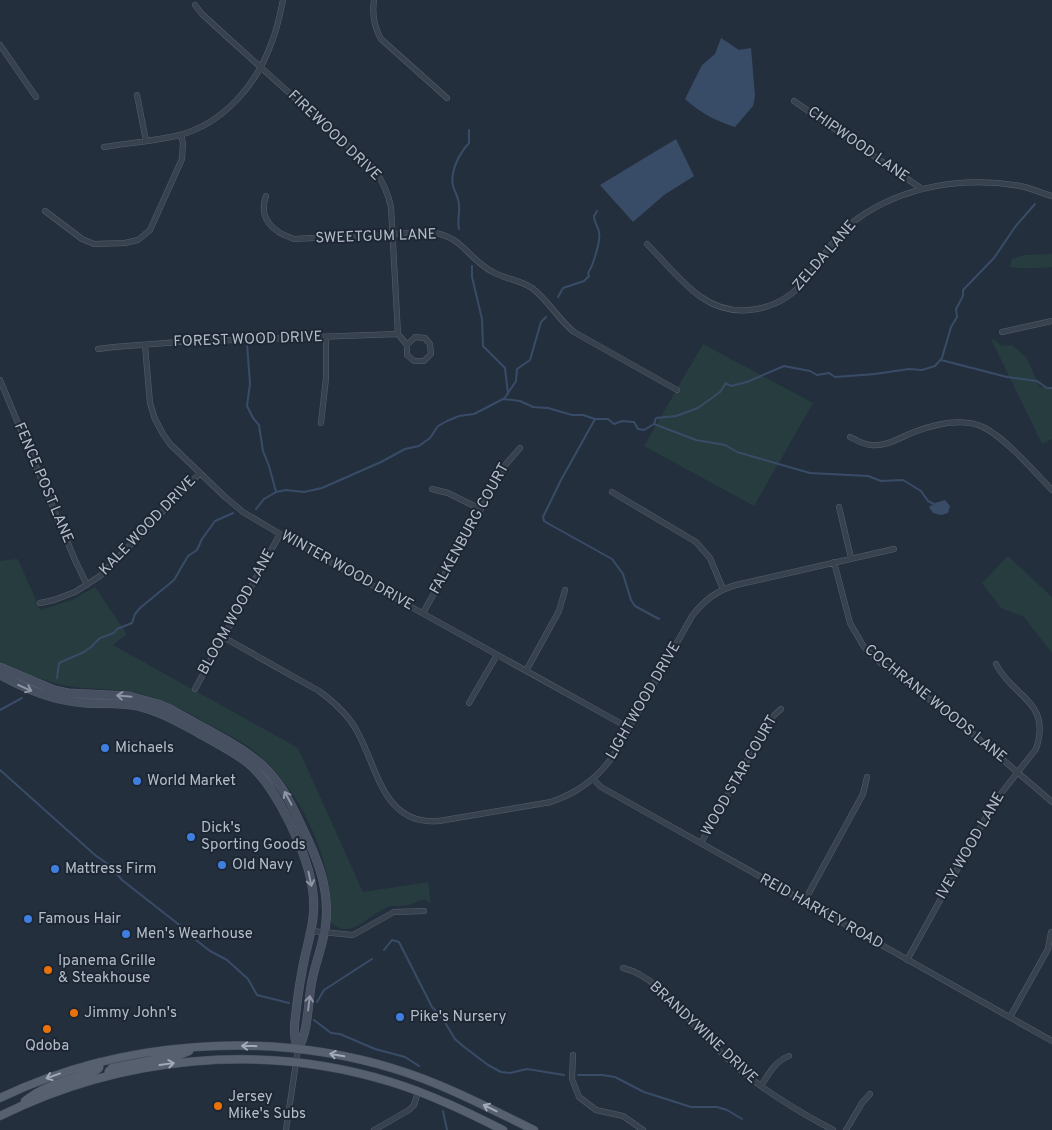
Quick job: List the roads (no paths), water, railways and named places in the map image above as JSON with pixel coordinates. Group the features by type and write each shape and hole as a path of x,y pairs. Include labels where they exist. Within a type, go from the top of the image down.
{"main road":[{"path":"0,1098 37,1082 120,1057 196,1048 250,1046 298,1049 358,1059 404,1072 454,1091 534,1130"},
{"path":"108,1076 112,1068 179,1055 196,1048"},
{"path":"0,1116 72,1086 108,1076 152,1066 226,1058 296,1062 364,1075 418,1092 503,1130"},
{"path":"18,1107 32,1095 54,1084 95,1072 99,1068 100,1062"}],"street":[{"path":"104,147 181,135 216,118 224,112 242,94 261,67 272,44 283,0"},
{"path":"374,0 373,15 375,27 381,39 447,98"},
{"name":"FIREWOOD DRIVE","path":"195,5 214,25 374,170 387,191 391,207 398,334"},
{"path":"0,45 36,97"},
{"path":"138,95 146,141"},
{"name":"CHIPWOOD LANE","path":"794,101 922,189"},
{"path":"44,211 82,239 94,244 125,244 138,240 150,230 182,159 183,144 181,135"},
{"name":"ZELDA LANE","path":"647,244 682,281 703,298 724,308 738,310 764,308 781,301 799,288 834,241 855,220 875,207 900,196 934,186 978,182 1034,189 1052,196"},
{"name":"SWEETGUM LANE","path":"266,196 263,210 267,221 282,234 294,239 430,232 452,238 491,272 530,287 541,296 562,322 574,332 677,390"},
{"path":"1002,332 1052,321"},
{"path":"398,334 407,344 407,356 414,361 424,361 431,354 430,344 425,338 415,337 407,344"},
{"name":"FOREST WOOD DRIVE","path":"98,349 145,344 398,334"},
{"path":"321,423 326,378 326,337"},
{"name":"WINTER WOOD DRIVE","path":"145,344 148,394 155,419 170,444 236,506 280,534 629,728"},
{"name":"FENCE POST LANE","path":"0,380 87,585"},
{"path":"850,437 868,445 877,446 916,431 940,425 961,422 975,424 998,437 1052,490"},
{"name":"FALKENBURG COURT","path":"422,613 506,464 520,448"},
{"name":"KALE WOOD DRIVE","path":"40,603 66,596 87,585 106,570 200,473"},
{"path":"432,489 448,493 480,509"},
{"path":"612,492 696,542 710,558 724,589"},
{"path":"839,508 851,558"},
{"name":"BLOOM WOOD LANE","path":"195,689 280,534"},
{"name":"LIGHTWOOD DRIVE","path":"223,637 332,700 349,719 358,733 388,797 398,809 414,819 426,822 439,821 543,804 568,795 593,779 609,763 692,616 707,599 724,589 894,548"},
{"name":"COCHRANE WOODS LANE","path":"834,562 850,623 864,647 877,660 958,721 1052,802"},
{"path":"526,671 559,611 565,590"},
{"path":"469,704 497,654"},
{"name":"IVEY WOOD LANE","path":"907,960 995,801 1036,749 1042,732 1042,724 1036,707 1002,674 996,664"},
{"path":"0,667 54,690 129,696 170,709 238,748 260,764 281,786 319,862 326,890 326,922 311,984 305,1032 303,1041 298,1049 286,1130"},
{"path":"0,675 24,688 51,698 85,703 135,706 148,709 176,721 234,752 250,764 275,794 306,862 314,898 311,931 297,999 294,1040 298,1049"},
{"name":"WOOD STAR COURT","path":"701,843 770,719 781,710"},
{"path":"804,902 863,794 867,777"},
{"name":"REID HARKEY ROAD","path":"593,779 601,787 1052,1041"},
{"path":"311,931 353,935 394,912 424,911"},
{"path":"1010,1017 1048,949 1051,932"},
{"name":"BRANDYWINE DRIVE","path":"624,968 636,973 660,989 741,1071 793,1108 834,1130"},
{"path":"573,1055 572,1079 579,1097 596,1110 623,1116 643,1130"},
{"path":"761,1086 780,1060 789,1056"},
{"path":"374,1130 410,1110 414,1105 418,1092"},
{"path":"846,1130 862,1103 870,1094"},
{"path":"388,1123 391,1130"}],"water":[{"path":"721,38 739,50 751,48 755,96 753,106 735,127 709,116 685,99 702,65 715,54"},
{"path":"676,139 694,176 664,195 633,222 600,185"},
{"path":"945,500 950,506 948,513 941,515 933,513 929,507"}],"waterway":[{"path":"459,229 459,202 452,180 459,157 469,143 469,130"},
{"path":"654,424 656,418 676,416 698,408 720,392 726,383 731,386 747,382 784,366 810,371 817,375 829,373 835,377 909,369 922,370 935,366 942,358 951,327 957,317 956,309 963,296 963,290 994,258 1015,227 1035,204"},
{"path":"558,297 563,288 584,281 589,276 588,273 599,241 599,232 594,216 597,211"},
{"path":"472,266 472,277 482,319 483,346 505,368 508,394"},
{"path":"504,399 516,381 517,369 530,360 541,322 546,317"},
{"path":"247,344 250,384 247,406 259,425 263,451 276,492"},
{"path":"941,360 1007,377 1037,381 1047,388 1052,388"},
{"path":"256,509 264,499 276,492 286,490 304,492 322,488 381,462 405,449 419,446 430,438 438,426 459,416 474,414 503,399 520,401 533,407 548,408 572,415 608,419 614,424 622,421 634,422 638,429 644,430 654,424 696,440 725,445 737,452 810,473 868,476 881,481 903,480 921,491 928,501 934,504"},
{"path":"595,419 561,480 543,517 544,521 612,559 623,574 631,600 635,606 659,619"},
{"path":"57,678 59,663 84,652 100,638 132,623 135,614 140,608 174,580 188,556 197,550 202,539 215,521 233,513"},
{"path":"0,710 22,698"},
{"path":"0,770 95,855 109,865 122,880 210,951 227,960 248,979 257,995 289,1003"},
{"path":"384,950 392,940 399,942 432,1007 443,1019 455,1039 488,1065 501,1072 510,1073 527,1069 564,1075"},
{"path":"317,1002 324,990 372,959"},
{"path":"314,1020 331,1033 340,1034 375,1049 405,1057 419,1066"},
{"path":"578,1075 615,1077 644,1092 691,1107 717,1107 727,1110 742,1119"},
{"path":"443,1111 447,1130"}],"place":[{"name":"Michaels","path":"105,748"},
{"name":"World Market","path":"137,781"},
{"name":"Dick's Sporting Goods","path":"191,837"},
{"name":"Old Navy","path":"222,865"},
{"name":"Mattress Firm","path":"55,869"},
{"name":"Famous Hair","path":"28,919"},
{"name":"Men's Wearhouse","path":"126,934"},
{"name":"Ipanema Grille & Steakhouse","path":"48,970"},
{"name":"Jimmy John's","path":"74,1013"},
{"name":"Pike's Nursery","path":"400,1017"},
{"name":"Qdoba","path":"47,1029"},
{"name":"Jersey Mike's Subs","path":"218,1106"}]}
